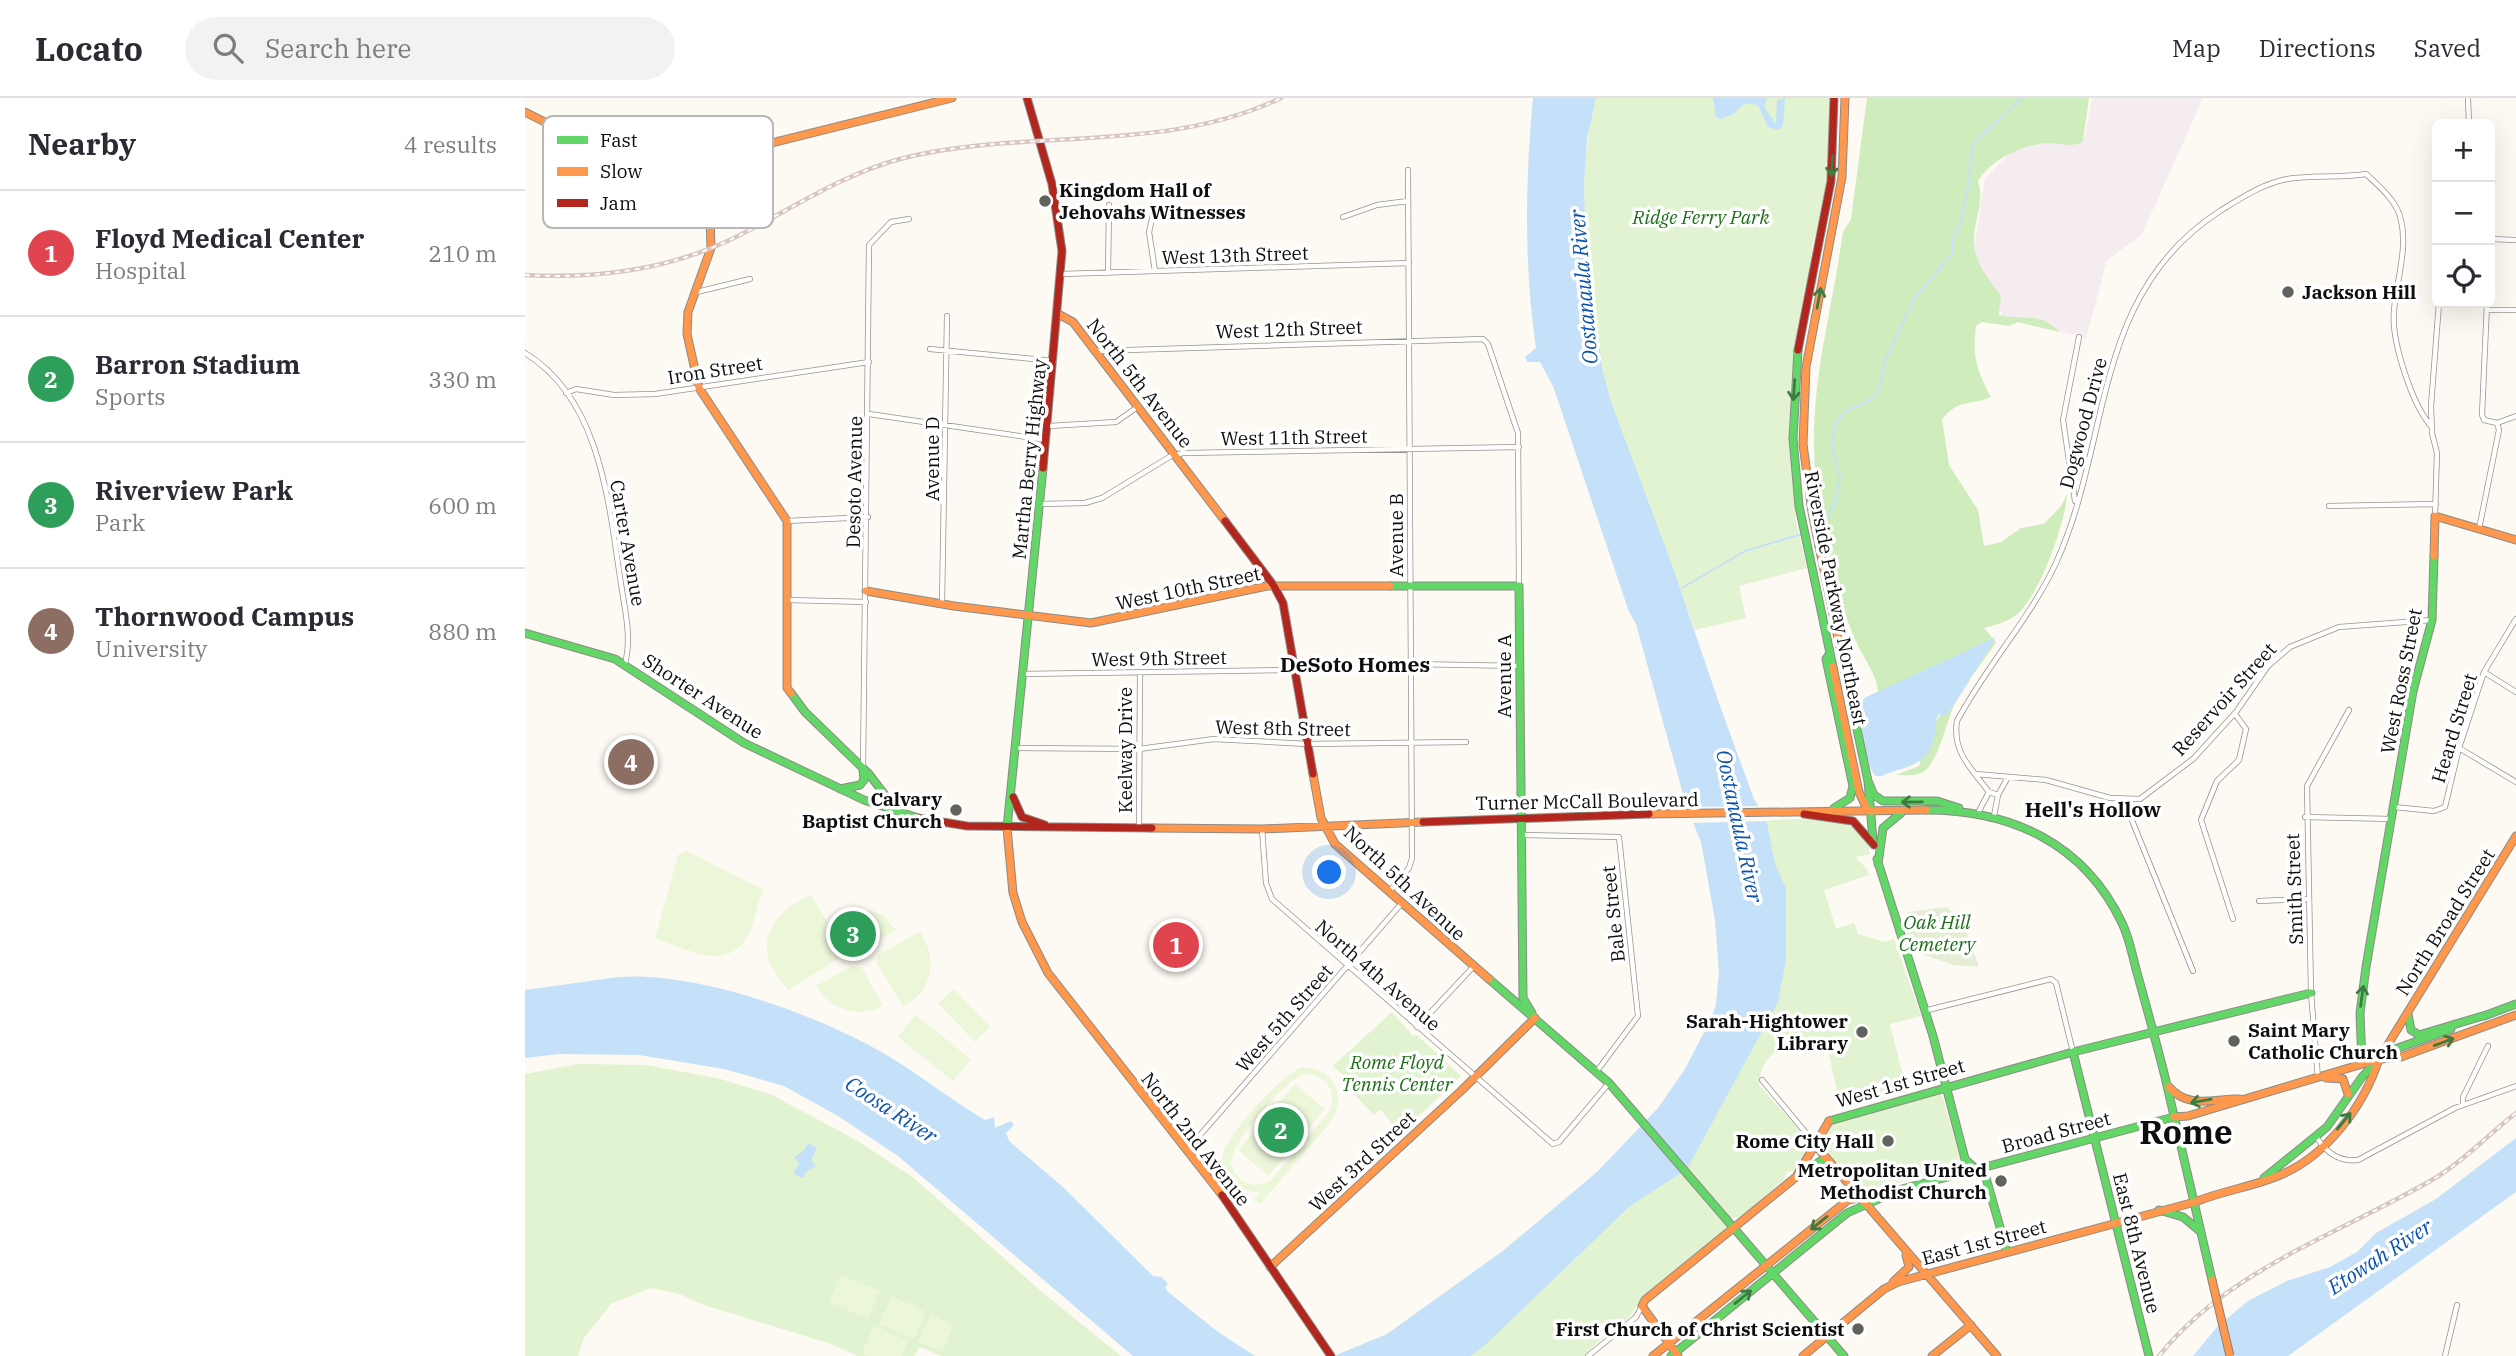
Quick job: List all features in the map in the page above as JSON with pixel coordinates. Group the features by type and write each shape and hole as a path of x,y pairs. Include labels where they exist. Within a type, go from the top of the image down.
{"main road":[{"path":"773,143 952,98"},
{"name":"Martha Berry Highway","path":"1007,828 1062,274 1061,225 1052,175 1027,98"},
{"name":"Riverside Parkway Northeast","path":"1834,98 1831,181 1794,390 1793,439 1801,514 1859,792 1868,811"},
{"name":"Riverside Parkway Northeast","path":"1845,98 1842,177 1804,387 1803,444 1812,512 1868,781 1868,811 1878,864 1924,1011 1965,1159 1986,1178 2007,1252"},
{"path":"525,112 543,122"},
{"path":"710,228 711,248 686,327 699,388 787,521 787,688 805,712 863,768 898,813"},
{"name":"North 5th Avenue","path":"1060,314 1073,322 1096,351 1275,586 1283,603 1321,818 1335,844 1609,1083 1843,1356"},
{"path":"2435,516 2516,540"},
{"name":"West Ross Street","path":"2362,1064 2362,997 2413,691 2433,620 2435,516"},
{"name":"West 10th Street","path":"866,591 1029,615 1097,622 1275,586 1519,586"},
{"name":"Avenue A","path":"1519,586 1523,998 1535,1018"},
{"name":"Shorter Avenue","path":"525,634 588,649 625,664 730,735 840,789 898,813"},
{"path":"1828,810 1850,798 1853,786 1826,659 1830,653"},
{"path":"840,789 860,785 865,780 863,768"},
{"path":"1868,781 1874,795 1883,801 1937,801 1966,810"},
{"path":"1012,787 1014,804 1020,815 1052,828"},
{"name":"Turner McCall Boulevard","path":"898,813 967,826 1007,828 1262,829 1520,818 1828,810 1966,810 1979,811 2025,828 2059,847 2081,864 2102,890 2123,924 2132,947 2230,1356"},
{"path":"1792,812 1829,820 1856,820 1865,827 1874,845"},
{"path":"1878,864 1881,828 1889,819 1905,812"},
{"name":"North 2nd Avenue","path":"1007,828 1008,862 1014,898 1024,929 1052,984 1187,1150 1331,1356"},
{"name":"North Broad Street","path":"2379,1059 2516,836"},
{"name":"West 1st Street","path":"1641,1306 1796,1177 1808,1164 1828,1122 1837,1115 2154,1031 2311,993"},
{"path":"2261,1181 2316,1137 2339,1112 2364,1073 2379,1059 2398,1048 2516,1004"},
{"path":"2409,1011 2411,1030 2419,1035 2486,1015"},
{"path":"2379,1059 2402,1057 2516,1015"},
{"name":"West 3rd Street","path":"1270,1267 1535,1018"},
{"name":"East 8th Avenue","path":"2073,1052 2149,1356"},
{"path":"2261,1181 2302,1164 2323,1147 2362,1097 2379,1059"},
{"name":"Broad Street","path":"1653,1356 1848,1200 1977,1170 2318,1079 2379,1059"},
{"path":"2318,1079 2343,1079 2348,1097"},
{"path":"2166,1082 2175,1096 2189,1103 2225,1097 2244,1099"},
{"path":"1816,1146 1997,1356"},
{"path":"1796,1177 1822,1160 1829,1162"},
{"name":"East 1st Street","path":"1803,1356 1891,1285 2195,1202 2261,1181"},
{"name":"Broad Street","path":"1675,1355 1847,1213 1902,1189"},
{"path":"2159,1210 2183,1217 2202,1233"},
{"path":"1891,1285 1909,1264 1898,1241"},
{"path":"1641,1306 1675,1355"},
{"path":"1932,1356 1971,1325"}],"street":[{"path":"2468,98 2469,119"},
{"name":"Avenue B","path":"1389,892 1410,866 1412,823 1408,170"},
{"name":"Dogwood Drive","path":"1989,792 1958,748 1955,738 1957,721 2055,563 2076,503 2122,332 2138,298 2164,262 2198,226 2252,191 2286,179 2366,174 2386,192 2402,221 2402,254 2393,314 2395,331 2419,409 2431,426"},
{"path":"1343,217 1377,205 1408,201"},
{"path":"1108,273 1109,205"},
{"path":"1155,206 1149,232 1155,271"},
{"name":"Desoto Avenue","path":"863,768 869,245 891,222 909,219"},
{"path":"2495,239 2516,240"},
{"name":"West 13th Street","path":"1062,274 1409,263"},
{"path":"697,292 750,279"},
{"name":"West Ross Street","path":"2435,516 2437,453 2431,426 2438,308"},
{"path":"2516,310 2488,310 2482,415 2484,419 2497,423 2516,416"},
{"name":"Avenue D","path":"942,603 947,316"},
{"path":"2076,503 2063,420 2079,337"},
{"name":"West 12th Street","path":"1096,351 1483,338"},
{"name":"Avenue A","path":"1483,338 1513,416 1519,447 1519,586"},
{"path":"930,349 1055,361"},
{"name":"Carter Avenue","path":"525,353 547,370 566,393 582,420 606,487 625,608 629,649 625,664"},
{"name":"Iron Street","path":"566,393 576,389 624,396 699,388 869,362"},
{"path":"1049,426 1117,422 1139,406"},
{"path":"869,414 1047,440"},
{"path":"2479,529 2499,430 2497,423"},
{"name":"West 11th Street","path":"1040,504 1085,503 1102,498 1176,454 1519,447"},
{"path":"2329,506 2436,504"},
{"path":"787,521 867,517"},
{"path":"788,600 866,602"},
{"name":"Heard Street","path":"2394,807 2443,809 2459,748 2484,672 2516,619"},
{"name":"Reservoir Street","path":"2127,801 2145,796 2171,776 2235,714 2268,666 2290,647 2339,627 2433,620"},
{"path":"1411,664 1520,666"},
{"name":"West 9th Street","path":"1023,674 1295,670"},
{"name":"Keelway Drive","path":"1139,828 1140,672"},
{"path":"2484,672 2516,692"},
{"name":"Smith Street","path":"2318,1079 2311,993 2305,817 2310,776 2349,710"},
{"path":"2234,919 2201,824 2217,781 2240,756 2246,729 2235,714"},
{"name":"West 8th Street","path":"1015,748 1139,749 1214,739 1307,744 1466,742"},
{"path":"2459,748 2516,782"},
{"path":"1976,775 2046,780 2127,801 2131,818 2193,971"},
{"path":"1994,816 1998,795 2009,777"},
{"path":"1979,811 1989,792 1998,795"},
{"path":"2305,817 2392,819"},
{"name":"North 4th Avenue","path":"1262,829 1266,883 1272,899 1555,1144 1609,1083"},
{"name":"Bale Street","path":"1521,835 1619,837 1638,1016 1597,1071"},
{"path":"2259,901 2308,899"},
{"name":"West 5th Street","path":"1187,1150 1402,903"},
{"path":"1417,1027 1474,966"},
{"path":"1924,1011 2054,980 2073,1052"},
{"path":"2463,1105 2463,1097 2488,1046"},
{"path":"1762,1080 1816,1146"},
{"path":"2316,1137 2323,1147 2338,1157 2358,1160 2463,1105 2516,1086"},
{"path":"2445,1356 2457,1305"},
{"name":"West 1st Street","path":"1588,1356 1636,1317 1641,1306"}],"shaded area":[{"path":"2092,98 2203,98 2142,234 2107,260 2086,338 2004,318 1973,255 1985,179 2016,146 2084,140"}],"green space":[{"name":"Ridge Ferry Park","path":"1596,98 1831,98 1826,189 1813,242 1790,411 1792,480 1798,516 1795,517 1807,568 1739,586 1746,618 1695,630 1610,399 1595,328 1584,208 1589,132"},
{"path":"1867,98 2089,98 2083,141 2072,145 2051,143 2020,149 2000,159 1978,181 1980,204 1974,248 1983,270 2001,295 1999,315 2038,319 2052,325 2059,332 2018,322 2009,326 1982,322 1976,326 1977,363 1991,397 1960,405 1942,419 1949,465 1978,510 1984,546 2001,542 2021,528 2044,524 2061,506 2067,494 2056,541 2033,594 2015,616 1984,628 1996,642 1959,695 1932,762 1924,772 1912,775 1896,775 1919,766 1927,735 1943,711 1878,702 1877,685 1849,624 1834,576 1815,473 1814,437 1819,370 1843,232 1851,219"},
{"path":"1794,819 1853,822 1867,837 1870,854 1855,857 1869,875 1824,890 1836,929 1854,923 1858,934 1885,942 1894,939 1921,1016 1890,1024 1907,1092 1841,1110 1826,1041 1806,1046 1799,1041 1783,1047 1766,1061 1759,1085 1812,1144 1812,1149 1798,1171 1788,1171 1783,1180 1744,1215 1732,1218 1725,1231 1641,1300 1623,1325 1617,1325 1583,1356 1449,1356 1703,1095 1767,961 1738,822"},
{"path":"687,851 764,890 750,931 741,945 731,953 706,955 655,939 678,855"},
{"path":"811,895 842,945 841,957 788,990 771,967 767,951 768,940 776,921 783,913"},
{"name":"Oak Hill Cemetery","path":"1947,907 1963,923 1979,967 1954,965 1913,951 1904,923 1908,912"},
{"path":"867,910 881,914 896,930 864,948 857,943 841,918 855,911"},
{"path":"920,932 929,953 930,973 921,992 903,1006 876,962 878,955"},
{"path":"852,966 862,968 883,1006 864,1011 846,1010 830,1001 816,986"},
{"path":"954,989 990,1027 975,1042 938,1003"},
{"name":"Rome Floyd Tennis Center","path":"1392,1012 1413,1036 1417,1035 1461,1076 1400,1134 1380,1109 1374,1115 1353,1093 1358,1088 1333,1066"},
{"path":"915,1015 971,1059 953,1081 898,1037"},
{"path":"579,1064 645,1065 717,1078 770,1094 858,1141 914,1178 1043,1293 1121,1356 941,1356 920,1347 914,1356 857,1356 831,1344 701,1304 680,1294 650,1288 611,1304 584,1338 578,1356 525,1356 525,1074"},
{"path":"1300,1068 1312,1068 1329,1077 1338,1093 1336,1113 1260,1204 1254,1200 1260,1192 1237,1186 1226,1175 1222,1160 1224,1151 1246,1118","holes":["1307,1074 1326,1082 1332,1092 1329,1112 1270,1181 1246,1183 1231,1165 1239,1142 1260,1113 1286,1087"]},
{"path":"1295,1084 1325,1109 1268,1176 1238,1150"},
{"name":"Rome City Hall","path":"1941,1091 1960,1159 1954,1168 1862,1192 1821,1145 1826,1130 1839,1118"},
{"path":"841,1275 880,1291 868,1319 829,1302"},
{"path":"892,1296 926,1312 914,1339 879,1324"},
{"path":"931,1314 954,1325 942,1352 918,1342"},
{"path":"874,1325 909,1341 902,1356 868,1356 862,1353"}],"water":[{"name":"Oostanaula River","path":"1533,98 1596,98 1587,139 1584,184 1585,228 1602,367 1610,399 1672,565 1720,706 1754,799 1766,818 1775,864 1786,888 1786,960 1778,1002 1687,1169 1630,1206 1484,1346 1470,1356 1334,1356 1387,1334 1504,1250 1597,1172 1658,1108 1685,1069 1716,1004 1719,972 1715,920 1701,842 1686,805 1636,624 1629,612 1553,386 1540,362 1527,362 1525,357 1536,348 1529,286 1527,223"},
{"path":"1713,98 1767,98 1764,107 1776,124 1777,100 1785,98 1783,126 1778,130 1768,127 1758,105 1745,103 1732,115 1720,119 1716,117"},
{"path":"1996,637 1949,712 1945,716 1939,714 1933,741 1926,755 1910,766 1882,776 1874,775 1863,736 1861,714 1864,698"},
{"name":"Coosa River","path":"619,977 652,977 688,982 765,1001 803,1015 872,1047 985,1120 994,1117 995,1128 1011,1121 1014,1125 1006,1133 1009,1141 1064,1188 1153,1276 1162,1277 1168,1284 1165,1287 1167,1291 1218,1332 1255,1356 1133,1356 898,1156 838,1116 784,1086 724,1069 639,1055 559,1054 525,1058 525,990"},
{"name":"Etowah River","path":"2516,1138 2516,1192 2288,1356 2193,1356 2217,1327 2248,1301 2287,1281 2330,1267 2357,1252 2376,1233 2436,1199"},
{"path":"808,1143 817,1148 811,1160 816,1166 806,1172 803,1178 793,1174 799,1163 794,1157 804,1150"}],"pier":[{"path":"1762,806 1770,821 1690,823 1683,807"}],"waterway":[{"path":"1818,529 1826,523 1838,493 1840,477 1832,445 1835,424 1845,412 1871,399 1879,390 1886,358 1914,299 1952,254 1952,242 1961,220 1967,192 1973,144 2022,98"},
{"path":"1682,588 1745,551 1802,534"}],"railway":[{"path":"773,217 856,174 900,159 995,144 1141,134 1189,127 1236,116 1281,98"},
{"path":"525,275 605,274 657,265 707,250 752,228"},
{"path":"2159,1356 2187,1326 2218,1299 2289,1254 2437,1177 2516,1113"}],"traffic: fast":[{"path":"1798,350 1793,439 1799,506 1833,667"},
{"path":"1007,828 1043,468"},
{"path":"2362,1064 2360,1013 2366,967 2413,691 2432,620 2434,556"},
{"path":"1390,586 1519,586 1523,998 1532,1013"},
{"path":"525,633 615,659 744,743 864,800 918,818"},
{"path":"1830,653 1826,659 1853,786 1850,798 1834,808"},
{"path":"791,693 805,712 869,774 897,811"},
{"path":"1851,701 1868,781 1873,841"},
{"path":"840,789 860,785 864,780 863,770"},
{"path":"1868,781 1874,795 1883,801 1937,801 1959,808"},
{"path":"1926,810 1987,816 2042,836 2066,852 2106,895 2127,934 2165,1077 2212,1280"},
{"path":"1878,864 1883,828 1901,813"},
{"path":"1877,859 1933,1036 1965,1159 1986,1178 2007,1252"},
{"path":"1489,979 1609,1083 1844,1356"},
{"path":"1829,1121 2073,1052 2311,993"},
{"path":"2484,1016 2516,1004"},
{"path":"2408,1014 2411,1030 2419,1035 2486,1015"},
{"path":"2380,1058 2398,1048 2451,1029"},
{"path":"2073,1052 2149,1356"},
{"path":"2264,1178 2327,1127 2362,1077 2376,1062"},
{"path":"1671,1356 1847,1213 1902,1189 2174,1117"},
{"path":"1804,1173 1822,1160 1830,1162"},
{"path":"2159,1210 2183,1217 2201,1232"}],"traffic: slow":[{"path":"773,143 952,98"},
{"path":"1845,98 1842,177 1806,367 1803,444 1812,512 1851,701"},
{"path":"525,112 543,121"},
{"path":"710,228 711,248 688,312 687,334 699,388 787,521 787,688 791,693"},
{"path":"1060,315 1073,322 1225,521"},
{"path":"2434,556 2435,516 2516,540"},
{"path":"866,591 954,606 1091,623 1267,586 1390,586"},
{"path":"1833,667 1859,792 1867,809"},
{"path":"1313,774 1321,818 1335,844 1489,979"},
{"path":"1649,814 1926,810"},
{"path":"1152,828 1262,829 1423,822"},
{"path":"1007,828 1013,893 1022,922 1048,973 1222,1195"},
{"path":"2195,1202 2268,1180 2296,1167 2312,1156 2341,1128 2364,1094 2379,1059 2516,836"},
{"path":"2381,1059 2401,1057 2516,1015"},
{"path":"1270,1267 1462,1090 1535,1018"},
{"path":"2174,1117 2188,1116 2379,1059"},
{"path":"2326,1078 2343,1079 2348,1094"},
{"path":"2169,1087 2193,1101 2240,1099"},
{"path":"1678,1356 1642,1306 1645,1300 1796,1177 1829,1121"},
{"path":"1816,1146 1997,1356"},
{"path":"1653,1356 1848,1200 1894,1190"},
{"path":"1803,1356 1884,1289 1898,1282 2195,1202"},
{"path":"1893,1282 1909,1267 1906,1255"},
{"path":"2212,1280 2230,1356"},
{"path":"1932,1356 1971,1325"}],"traffic: jam":[{"path":"1027,98 1052,184 1062,251 1043,468"},
{"path":"1798,350 1831,181 1834,98"},
{"path":"1225,521 1274,586 1283,603 1313,774"},
{"path":"1013,797 1022,817 1045,825"},
{"path":"1423,822 1649,814"},
{"path":"1804,814 1853,821 1874,845"},
{"path":"918,818 967,826 1152,828"},
{"path":"1222,1195 1331,1356"}],"place":[{"name":"Kingdom Hall of Jehovahs Witnesses","path":"1045,201"},
{"name":"Jackson Hill","path":"2288,292"},
{"name":"Thornwood Campus","path":"631,762"},
{"name":"Calvary Baptist Church","path":"956,810"},
{"name":"Riverview Park","path":"853,934"},
{"name":"Floyd Medical Center","path":"1176,945"},
{"name":"Sarah-Hightower Library","path":"1862,1032"},
{"name":"Saint Mary Catholic Church","path":"2234,1041"},
{"name":"Barron Stadium","path":"1281,1130"},
{"name":"Rome City Hall","path":"1888,1141"},
{"name":"Metropolitan United Methodist Church","path":"2001,1181"},
{"name":"First Church of Christ Scientist","path":"1858,1329"}],"district":[{"name":"DeSoto Homes","path":"1355,665"},
{"name":"Hell's Hollow","path":"2093,810"},
{"name":"Rome","path":"2186,1132"}]}
